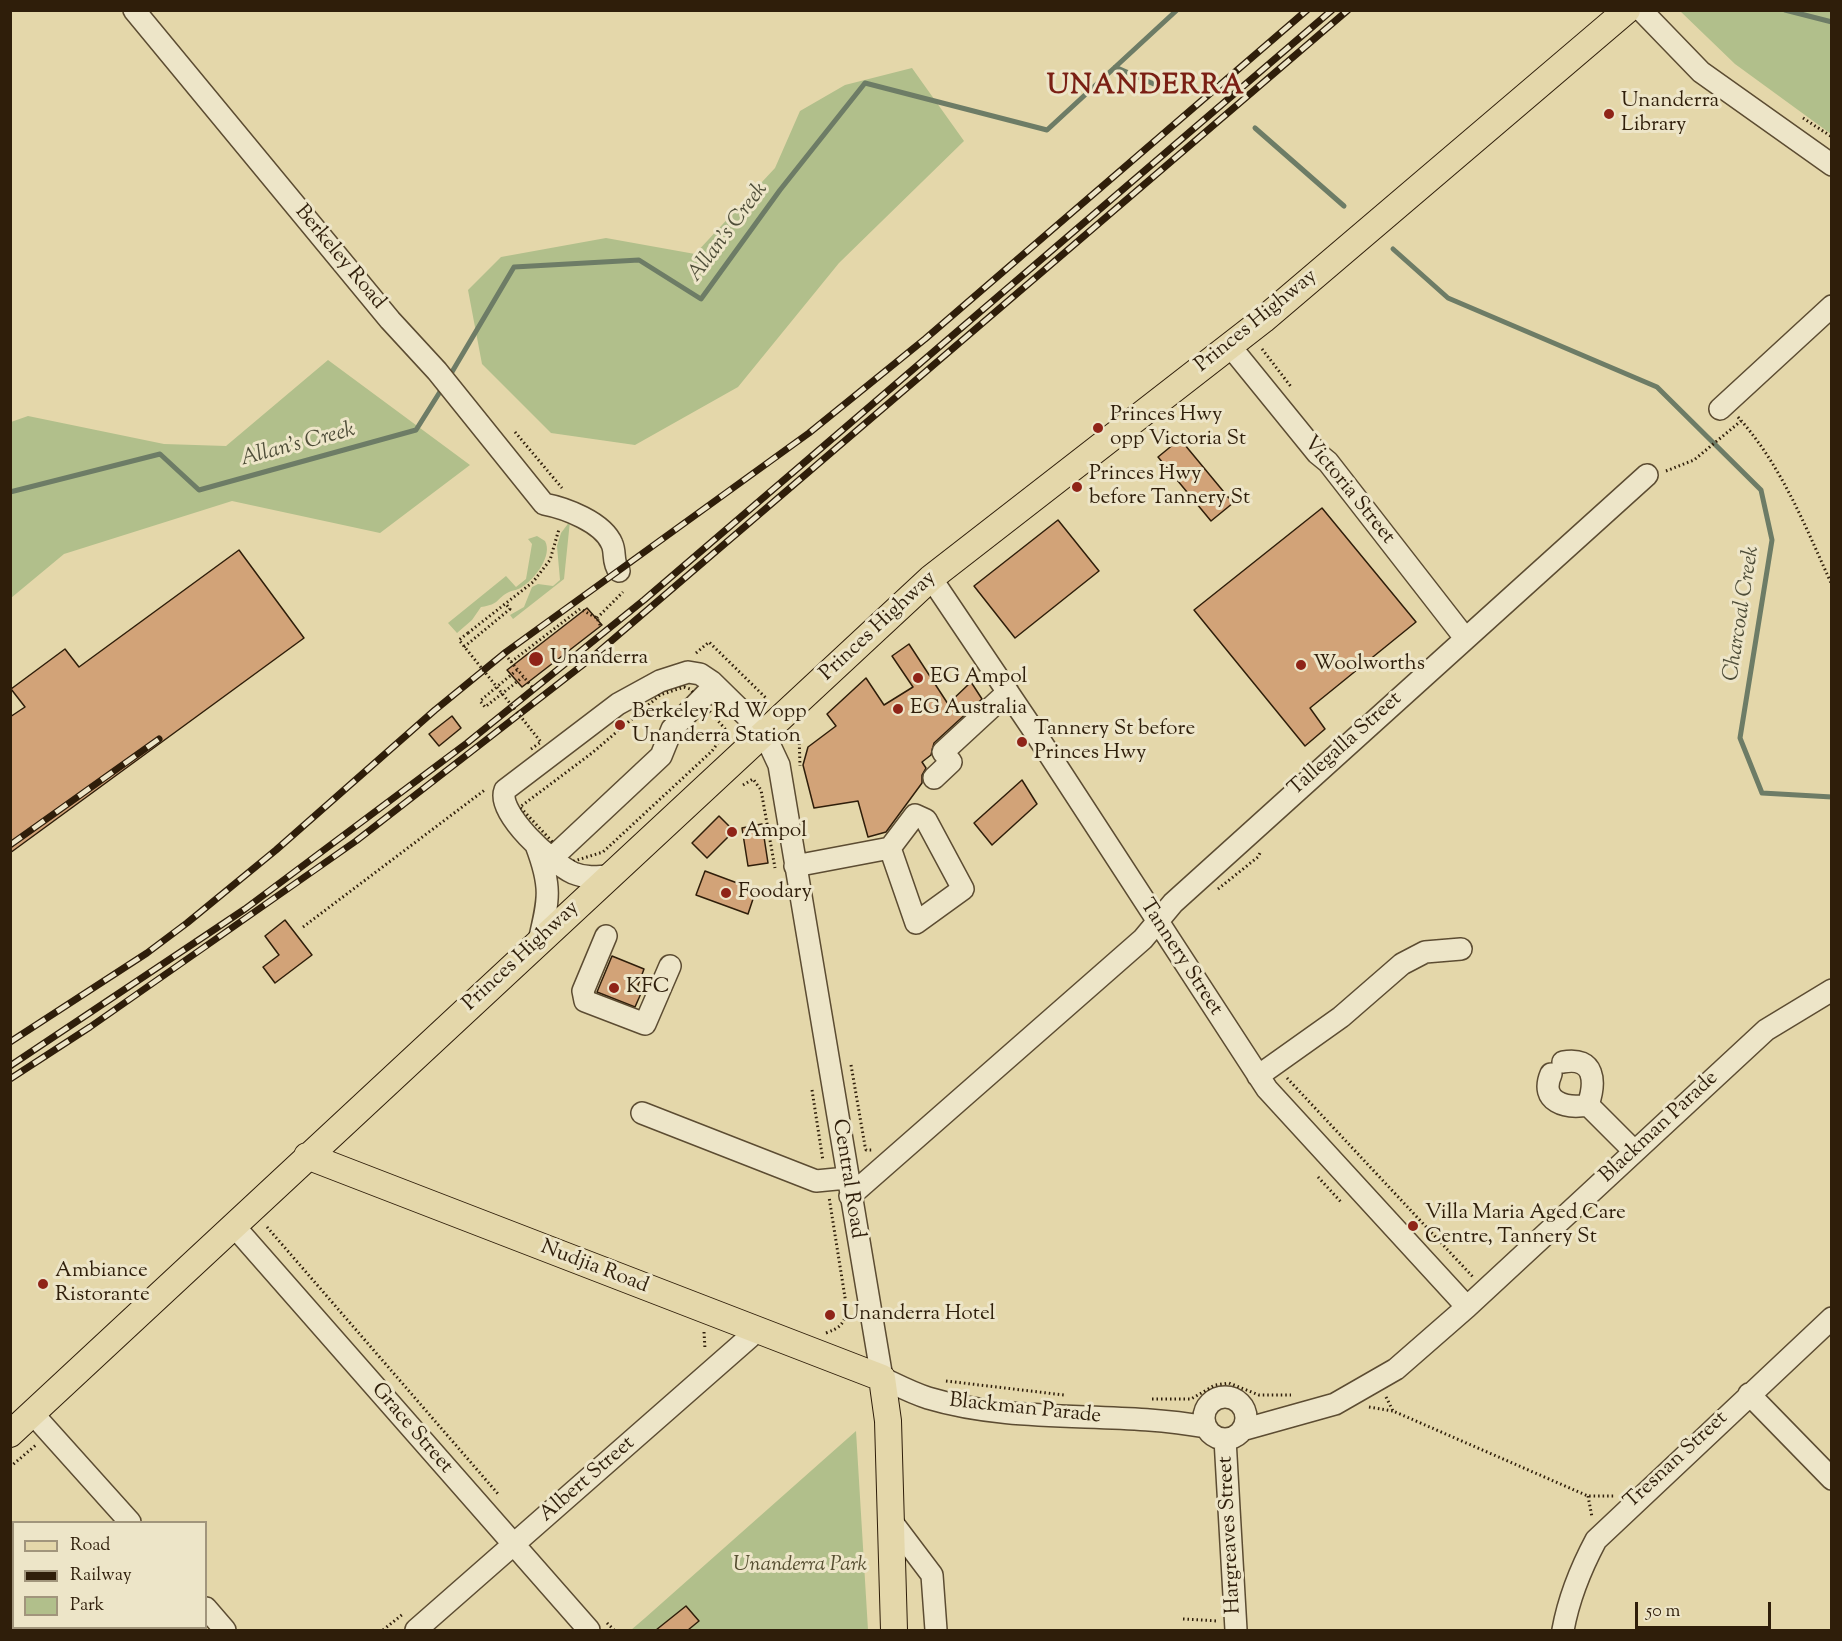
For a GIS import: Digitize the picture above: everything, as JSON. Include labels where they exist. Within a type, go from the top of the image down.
[{"type":"main road","name":"Princes Highway","points":[[10,1434],[931,579],[1230,346],[1355,243],[1627,10]]},
{"type":"main road","name":"Nudjia Road","points":[[307,1156],[882,1378]]},
{"type":"main road","name":"Central Road","points":[[882,1378],[888,1421],[894,1630]]},
{"type":"street","name":"Berkeley Road","points":[[134,10],[390,320],[437,370],[544,504],[565,507]]},
{"type":"street","points":[[1641,10],[1701,72],[1832,165]]},
{"type":"street","points":[[1723,406],[1832,306]]},
{"type":"street","name":"Victoria Street","points":[[1230,346],[1317,453],[1328,462],[1465,638]]},
{"type":"street","name":"Tallegalla Street","points":[[849,1187],[1143,939],[1181,895],[1647,475]]},
{"type":"street","points":[[565,507],[608,538],[621,581]]},
{"type":"street","name":"Tannery Street","points":[[931,579],[1008,692],[1258,1076],[1467,1307]]},
{"type":"street","points":[[609,876],[579,875],[555,854],[504,804],[503,794],[511,783],[618,704],[675,675],[694,672],[715,685],[764,733]]},
{"type":"street","points":[[539,941],[549,891],[546,870],[555,854],[661,756],[672,729],[715,685]]},
{"type":"street","points":[[934,778],[951,762],[943,752],[1008,692]]},
{"type":"street","name":"Central Road","points":[[764,733],[779,765],[882,1378]]},
{"type":"street","points":[[795,866],[890,848],[915,815],[926,820],[963,889],[916,923],[890,848]]},
{"type":"street","points":[[606,936],[583,991],[585,1002],[645,1024],[670,966]]},
{"type":"street","points":[[1258,1076],[1341,1017],[1402,964],[1425,952],[1461,948]]},
{"type":"street","name":"Blackman Parade","points":[[1238,1426],[1335,1404],[1396,1369],[1467,1307],[1766,1030],[1832,990]]},
{"type":"street","points":[[1575,1060],[1584,1064],[1591,1073],[1593,1090],[1588,1105],[1572,1108],[1560,1104],[1550,1095],[1547,1084],[1557,1068],[1575,1060]]},
{"type":"street","points":[[1588,1105],[1634,1151]]},
{"type":"street","points":[[642,1113],[816,1181],[826,1180],[849,1187]]},
{"type":"street","name":"Grace Street","points":[[234,1226],[513,1546],[598,1626]]},
{"type":"street","name":"Tresnan Street","points":[[1563,1630],[1568,1604],[1580,1570],[1596,1540],[1832,1318]]},
{"type":"street","name":"Albert Street","points":[[416,1630],[759,1329]]},
{"type":"street","name":"Blackman Parade","points":[[882,1378],[930,1399],[973,1408],[1066,1417],[1206,1419]]},
{"type":"street","points":[[1749,1394],[1832,1479]]},
{"type":"street","points":[[1228,1396],[1238,1401],[1238,1426],[1214,1435],[1206,1419],[1216,1398],[1228,1396]]},
{"type":"street","points":[[33,1414],[129,1521]]},
{"type":"street","name":"Hargreaves Street","points":[[1227,1626],[1238,1426]]},
{"type":"street","points":[[889,1518],[932,1575],[936,1630]]},
{"type":"street","points":[[207,1609],[225,1630]]},
{"type":"path","points":[[1802,118],[1832,137]]},
{"type":"path","points":[[1723,406],[1755,435],[1784,481],[1832,585]]},
{"type":"path","points":[[1647,475],[1680,467],[1694,460],[1741,421]]},
{"type":"path","points":[[515,432],[562,489],[565,507],[548,563],[526,588],[459,640],[541,742],[531,749]]},
{"type":"path","points":[[597,618],[621,581]]},
{"type":"path","points":[[464,647],[510,609],[505,603]]},
{"type":"path","points":[[512,662],[580,609],[597,618],[601,627]]},
{"type":"path","points":[[690,655],[709,642],[767,699]]},
{"type":"path","points":[[508,658],[532,687]]},
{"type":"path","points":[[517,669],[480,701],[485,708],[523,677]]},
{"type":"path","points":[[684,687],[690,689],[700,700],[727,731],[712,751],[603,852],[555,854],[520,807],[592,753],[660,695],[684,687]]},
{"type":"path","points":[[792,741],[799,734]]},
{"type":"path","points":[[743,785],[753,779]]},
{"type":"path","points":[[1279,1070],[1474,1278],[1482,1271]]},
{"type":"path","points":[[818,1333],[837,1329],[844,1323],[847,1310],[823,1156]]},
{"type":"path","points":[[267,1227],[501,1497]]},
{"type":"path","points":[[936,1381],[1071,1396]]},
{"type":"path","points":[[1149,1399],[1191,1399],[1215,1385],[1229,1383],[1259,1395],[1297,1394]]},
{"type":"path","points":[[1393,1411],[1385,1395],[1367,1407],[1393,1411],[1588,1496],[1622,1496]]},
{"type":"path","points":[[1588,1496],[1593,1512],[1592,1520]]},
{"type":"path","points":[[1184,1619],[1227,1626]]},
{"type":"path","points":[[598,1626],[614,1630]]},
{"type":"green space","points":[[1680,11],[1831,11],[1831,134],[1735,64]]},
{"type":"green space","points":[[912,68],[964,141],[839,263],[738,387],[635,445],[551,433],[482,364],[468,290],[501,257],[606,238],[695,254],[775,168],[800,111],[845,85]]},
{"type":"green space","points":[[328,360],[470,465],[380,533],[232,501],[64,554],[11,598],[11,422],[28,416],[164,444],[226,446]]},
{"type":"green space","points":[[570,521],[564,579],[513,619],[510,615],[524,607],[532,587],[538,584],[553,586],[560,580],[557,546],[561,533]]},
{"type":"green space","points":[[537,536],[545,541],[547,553],[537,573],[520,588],[509,592],[495,603],[481,607],[472,620],[457,633],[448,623],[506,576],[516,587],[526,579],[532,544],[528,539]]},
{"type":"green space","name":"Unanderra Park","points":[[856,1431],[868,1630],[631,1630],[645,1618]]},
{"type":"building","points":[[1180,439],[1233,503],[1211,521],[1158,457]]},
{"type":"building","name":"Woolworths","points":[[1322,508],[1416,622],[1310,708],[1325,729],[1305,746],[1194,610]]},
{"type":"building","points":[[1058,520],[1099,571],[1015,638],[974,586]]},
{"type":"building","points":[[239,550],[304,638],[10,853],[10,717],[25,707],[11,689],[65,649],[79,667]]},
{"type":"building","points":[[587,608],[602,625],[522,687],[507,670]]},
{"type":"building","points":[[909,644],[948,704],[971,682],[982,699],[934,743],[931,755],[922,762],[926,768],[922,775],[922,783],[886,832],[868,837],[858,801],[814,808],[803,765],[808,747],[836,726],[827,714],[866,678],[884,705],[913,687],[892,656]]},
{"type":"building","points":[[452,716],[461,728],[439,746],[429,734]]},
{"type":"building","points":[[1022,780],[1037,804],[992,845],[974,823]]},
{"type":"building","points":[[719,816],[734,831],[707,858],[692,843]]},
{"type":"building","points":[[762,824],[768,863],[748,866],[742,828]]},
{"type":"building","name":"Foodary","points":[[705,871],[756,890],[748,914],[696,895]]},
{"type":"building","points":[[285,920],[312,955],[275,983],[263,967],[279,955],[265,936]]},
{"type":"building","points":[[612,956],[644,969],[637,988],[642,991],[635,1007],[597,992]]},
{"type":"building","points":[[686,1606],[699,1621],[688,1630],[656,1630]]},
{"type":"waterway","name":"Allan's Creek","points":[[449,377],[514,267],[639,260],[701,299],[780,190],[865,83],[1047,130],[1177,10]]},
{"type":"waterway","name":"Allan's Creek","points":[[1785,10],[1832,22]]},
{"type":"waterway","name":"Charcoal Creek","points":[[1115,67],[1163,88]]},
{"type":"waterway","name":"Charcoal Creek","points":[[1255,128],[1344,206]]},
{"type":"waterway","name":"Charcoal Creek","points":[[1393,249],[1448,298],[1657,387],[1761,490],[1772,540],[1740,738],[1762,793],[1832,797]]},
{"type":"waterway","name":"Allan's Creek","points":[[10,492],[160,454],[199,490],[416,430],[443,387]]},
{"type":"railway","points":[[10,1042],[147,953],[187,923],[276,850],[435,710],[506,652],[809,433],[925,339],[1307,10]]},
{"type":"railway","points":[[10,1066],[245,909],[467,743],[644,600],[1332,10]]},
{"type":"railway","points":[[10,1079],[90,1027],[356,841],[589,660],[1348,10]]},
{"type":"railway","points":[[10,845],[159,739]]},
{"type":"place","name":"Unanderra Library","points":[[1609,114]]},
{"type":"place","name":"Princes Hwy opp Victoria St","points":[[1098,428]]},
{"type":"place","name":"Princes Hwy before Tannery St","points":[[1077,487]]},
{"type":"place","name":"Unanderra","points":[[536,659]]},
{"type":"place","name":"Woolworths","points":[[1301,665]]},
{"type":"place","name":"EG Ampol","points":[[918,678]]},
{"type":"place","name":"EG Australia","points":[[898,709]]},
{"type":"place","name":"Berkeley Rd W opp Unanderra Station","points":[[620,725]]},
{"type":"place","name":"Tannery St before Princes Hwy","points":[[1022,742]]},
{"type":"place","name":"Ampol","points":[[732,832]]},
{"type":"place","name":"Foodary","points":[[726,893]]},
{"type":"place","name":"KFC","points":[[614,988]]},
{"type":"place","name":"Villa Maria Aged Care Centre, Tannery St","points":[[1413,1226]]},
{"type":"place","name":"Ambiance Ristorante","points":[[43,1284]]},
{"type":"place","name":"Unanderra Hotel","points":[[830,1315]]},
{"type":"district","name":"UNANDERRA","points":[[1146,88]]}]
